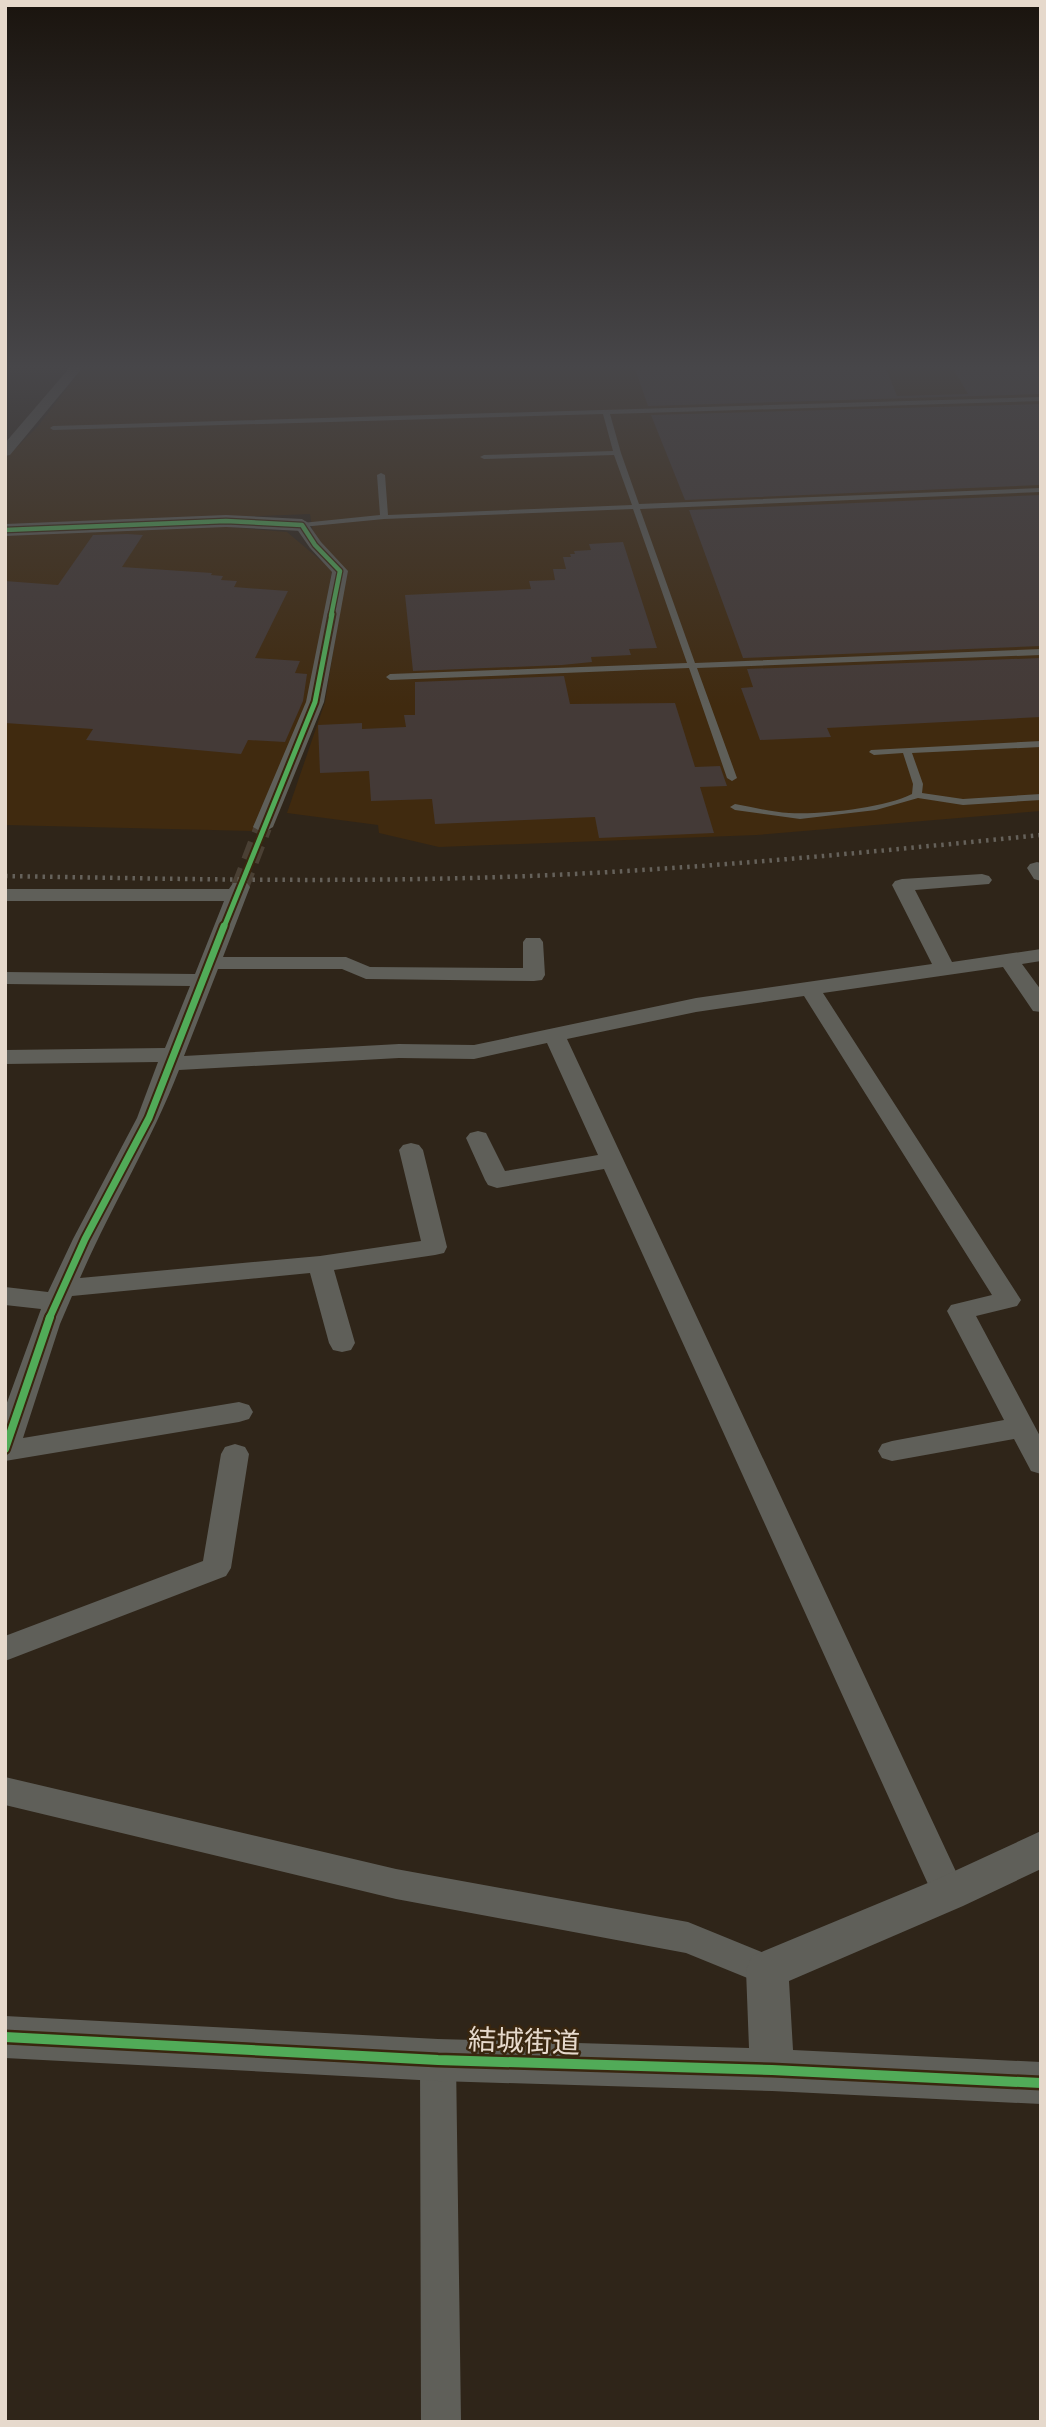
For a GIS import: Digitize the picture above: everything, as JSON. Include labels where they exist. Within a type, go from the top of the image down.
[{"type":"street","points":[[5,530],[226,521],[302,525],[340,571],[315,702],[263,828]]},
{"type":"street","points":[[945,969],[902,885],[982,880]]},
{"type":"street","points":[[5,895],[238,891],[149,1118],[85,1239],[47,1325],[5,1450],[239,1412]]},
{"type":"street","points":[[5,978],[205,971],[346,962],[366,973],[534,975],[533,943]]},
{"type":"street","points":[[5,1057],[170,1060],[399,1051],[474,1052],[696,1005],[1041,955]]},
{"type":"street","points":[[1009,960],[1041,1006]]},
{"type":"street","points":[[810,989],[1008,1300],[960,1311],[1026,1419],[1041,1464]]},
{"type":"street","points":[[555,1036],[949,1893]]},
{"type":"street","points":[[478,1138],[497,1180],[612,1160]]},
{"type":"street","points":[[5,1296],[61,1295],[320,1264],[435,1247],[411,1150]]},
{"type":"street","points":[[320,1264],[342,1343]]},
{"type":"street","points":[[892,1451],[1026,1419]]},
{"type":"street","points":[[5,1649],[216,1567],[235,1454]]},
{"type":"street","points":[[5,1791],[396,1884],[688,1938],[767,1970],[949,1893],[1041,1849]]},
{"type":"street","points":[[767,1970],[772,2070]]},
{"type":"street","name":"結城街道","points":[[5,2037],[438,2060],[772,2070],[1041,2083]]},
{"type":"street","points":[[438,2060],[441,2422]]},
{"type":"lane","points":[[381,479],[384,517]]},
{"type":"lane","points":[[627,479],[732,778]]},
{"type":"lane","points":[[302,525],[384,517],[1041,490]]},
{"type":"lane","points":[[390,677],[1041,652]]},
{"type":"lane","points":[[874,752],[1041,744]]},
{"type":"lane","points":[[736,807],[792,816],[892,805],[910,800],[917,794],[918,784],[907,751]]},
{"type":"lane","points":[[917,794],[934,800],[956,802],[1041,797]]},
{"type":"shaded area","points":[[5,479],[1040,479],[1041,811],[757,835],[439,847],[379,833],[378,825],[287,813],[325,702],[346,572],[313,534],[310,514],[5,526]]},
{"type":"shaded area","points":[[218,526],[287,532],[332,570],[310,704],[253,831],[5,825],[5,535]]},
{"type":"building","points":[[677,479],[1041,479],[1041,485],[685,500]]},
{"type":"building","points":[[1041,495],[1041,646],[743,658],[689,510]]},
{"type":"building","points":[[93,535],[143,535],[122,567],[212,573],[211,575],[223,576],[221,580],[237,581],[234,587],[288,591],[255,658],[300,661],[295,673],[307,674],[303,701],[285,742],[248,740],[241,754],[86,740],[93,729],[5,723],[5,581],[58,585]]},
{"type":"building","points":[[623,542],[657,648],[629,649],[631,655],[591,657],[592,662],[562,665],[413,671],[405,595],[531,589],[529,581],[555,580],[553,569],[566,569],[563,557],[571,557],[570,554],[575,554],[574,551],[591,550],[589,544]]},
{"type":"building","points":[[1041,658],[1041,717],[827,728],[831,737],[760,740],[741,688],[753,687],[747,669]]},
{"type":"building","points":[[564,676],[570,704],[675,703],[695,767],[720,766],[727,786],[700,787],[714,833],[599,838],[595,817],[435,824],[432,799],[371,801],[369,771],[320,773],[318,725],[362,723],[362,729],[406,727],[404,715],[415,715],[415,682]]},
{"type":"tunnel","points":[[240,887],[263,827]]},
{"type":"railway","points":[[5,876],[332,880],[529,876],[849,854],[1041,835]]},
{"type":"cycle path","points":[[5,530],[226,521],[302,525],[315,545],[340,571],[315,702],[149,1118],[85,1239],[47,1324],[5,1449]]},
{"type":"cycle path","points":[[5,2037],[438,2060],[772,2070],[1041,2083]]}]
